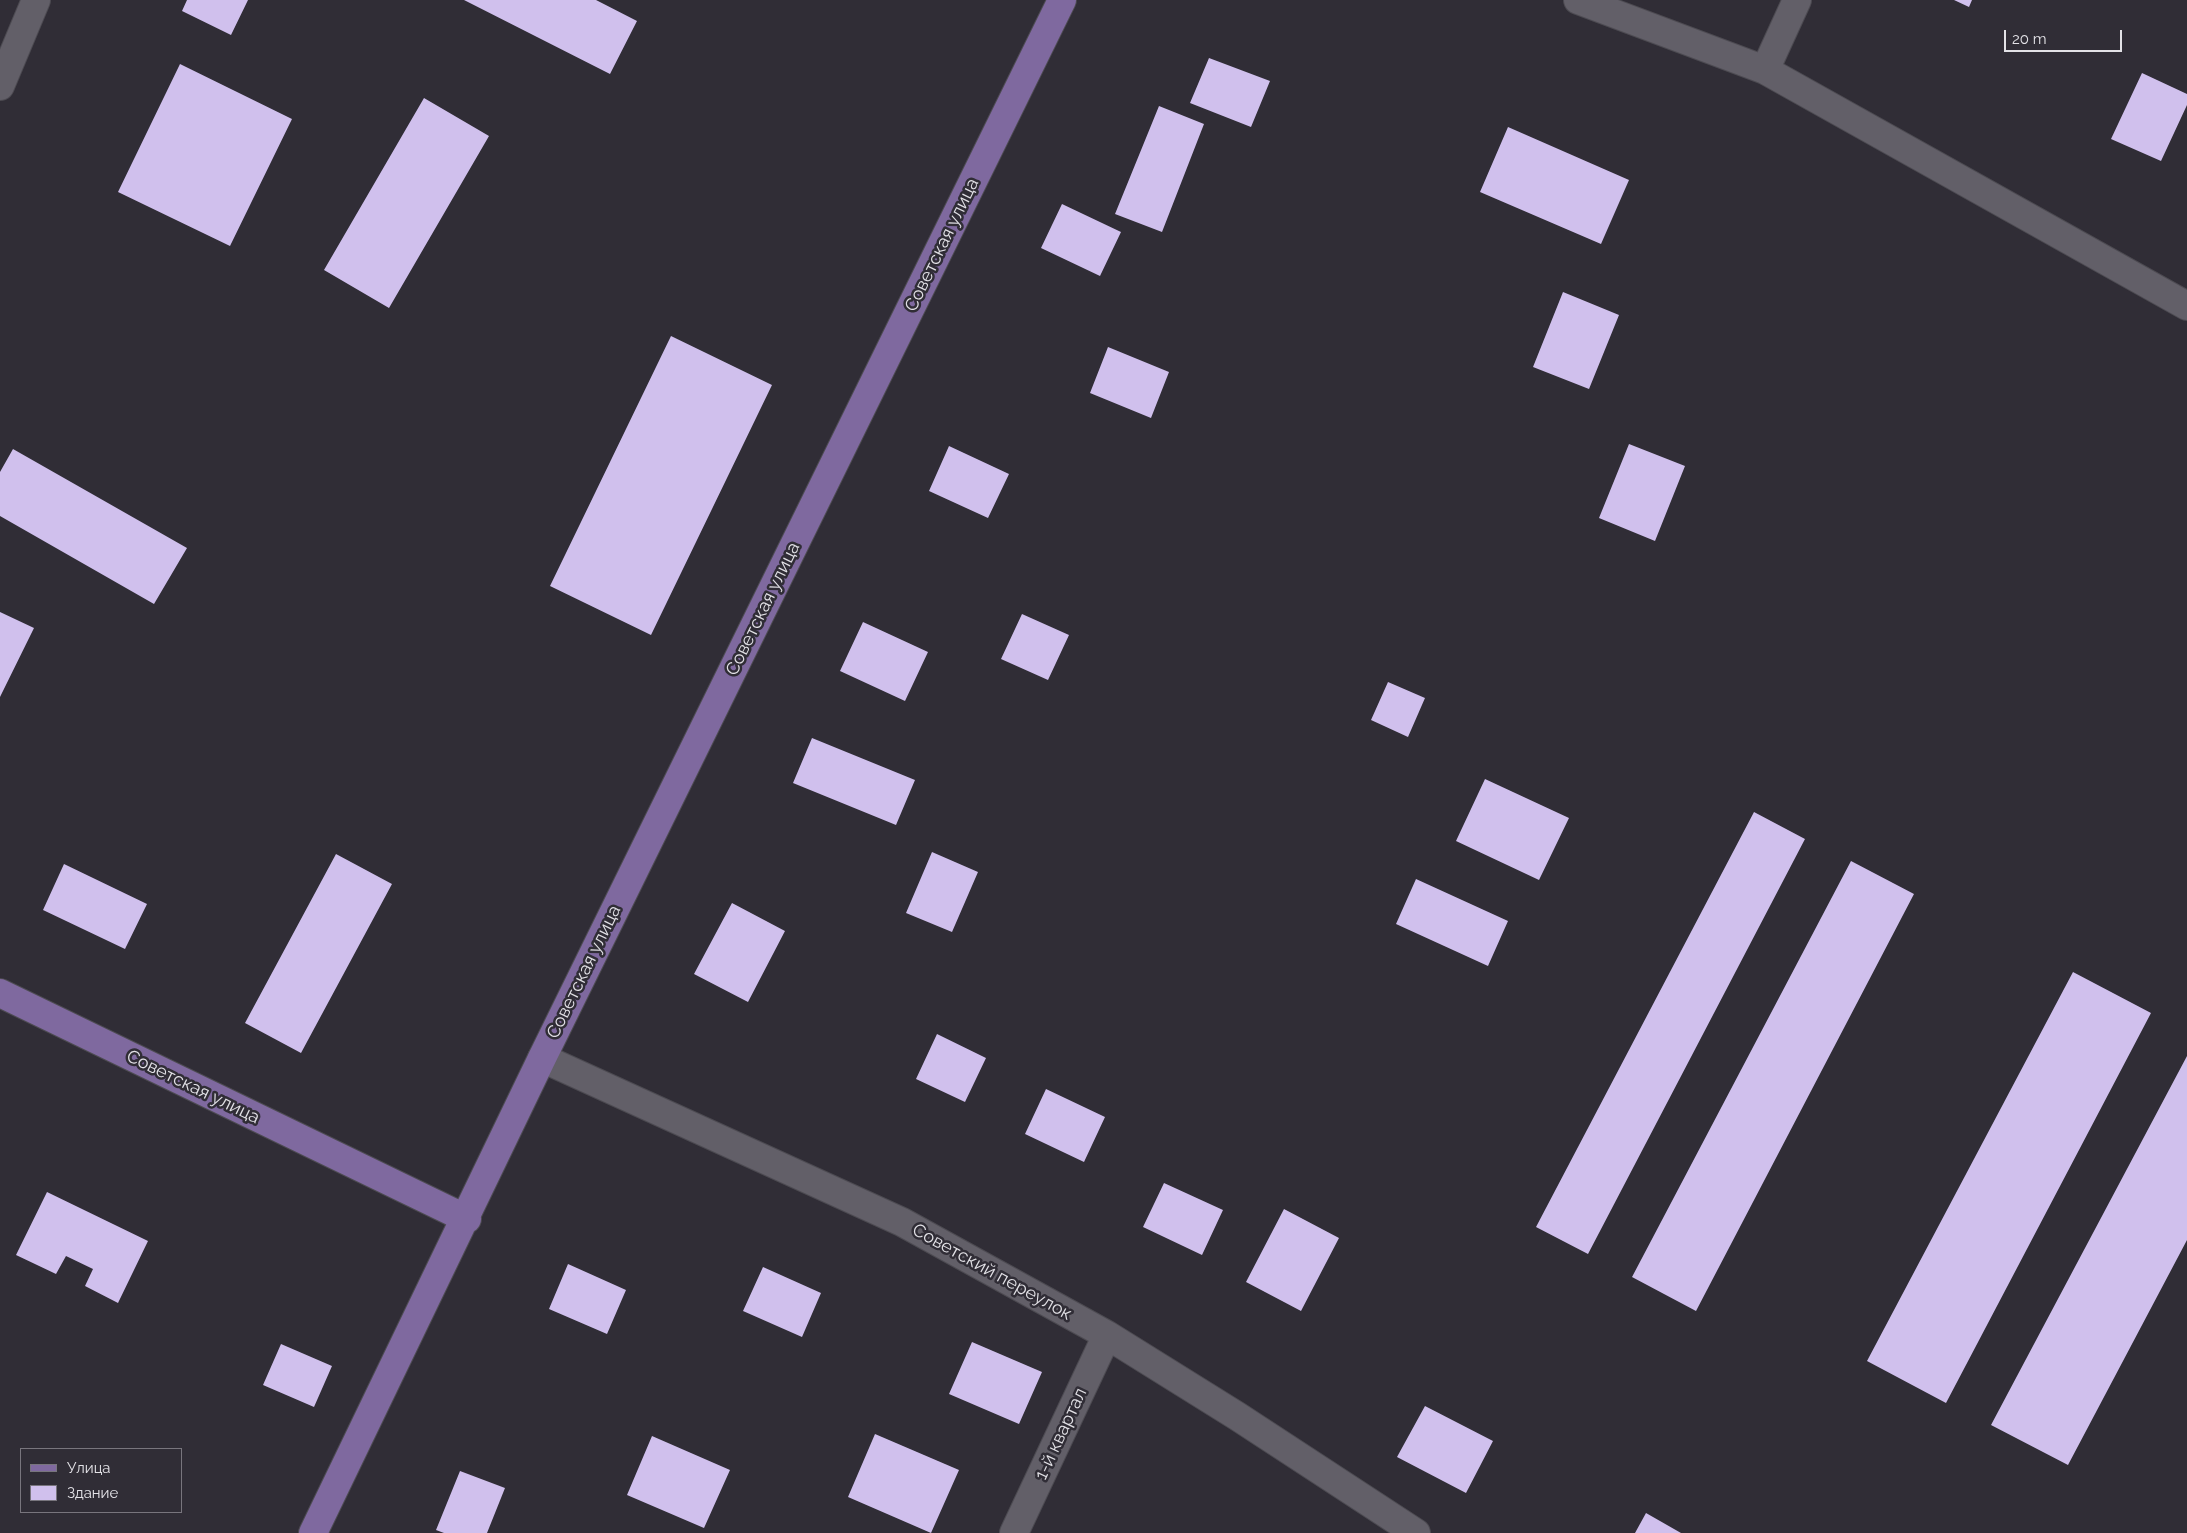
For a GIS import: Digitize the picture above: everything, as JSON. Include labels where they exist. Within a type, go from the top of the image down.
[{"type":"main road","name":"Советская улица","points":[[313,1533],[467,1219],[542,1058],[1062,0]]},
{"type":"main road","name":"Советская улица","points":[[0,993],[467,1219]]},
{"type":"street","points":[[0,86],[36,0]]},
{"type":"street","points":[[1578,0],[1765,70],[2185,298]]},
{"type":"street","points":[[1765,70],[1797,0]]},
{"type":"street","name":"Советский переулок","points":[[542,1058],[902,1222],[1107,1335],[1237,1416],[1416,1533]]},
{"type":"street","name":"1-й квартал","points":[[1014,1533],[1107,1335]]},
{"type":"building","points":[[187,0],[248,0],[231,35],[182,11]]},
{"type":"building","points":[[464,0],[596,0],[637,21],[610,74]]},
{"type":"building","points":[[1954,0],[1972,0],[1969,7]]},
{"type":"building","points":[[1209,58],[1270,81],[1251,127],[1190,103]]},
{"type":"building","points":[[180,64],[292,119],[230,246],[118,192]]},
{"type":"building","points":[[2142,73],[2187,94],[2187,105],[2161,161],[2111,139]]},
{"type":"building","points":[[424,98],[489,136],[389,308],[324,270]]},
{"type":"building","points":[[1159,106],[1204,124],[1162,232],[1115,214]]},
{"type":"building","points":[[1508,127],[1629,180],[1601,244],[1480,192]]},
{"type":"building","points":[[1062,204],[1121,232],[1100,276],[1041,248]]},
{"type":"building","points":[[1563,292],[1619,315],[1589,389],[1533,367]]},
{"type":"building","points":[[671,336],[772,385],[651,635],[550,586]]},
{"type":"building","points":[[1108,347],[1169,372],[1151,418],[1090,393]]},
{"type":"building","points":[[1629,444],[1685,466],[1655,541],[1599,518]]},
{"type":"building","points":[[949,446],[1009,474],[988,518],[929,491]]},
{"type":"building","points":[[13,449],[187,548],[154,604],[0,516],[0,472]]},
{"type":"building","points":[[0,612],[34,628],[0,697]]},
{"type":"building","points":[[1022,614],[1069,635],[1048,680],[1001,659]]},
{"type":"building","points":[[863,622],[928,652],[905,701],[840,671]]},
{"type":"building","points":[[1388,682],[1425,698],[1408,737],[1371,720]]},
{"type":"building","points":[[812,738],[915,780],[896,825],[793,783]]},
{"type":"building","points":[[1485,779],[1569,818],[1539,880],[1456,841]]},
{"type":"building","points":[[1754,812],[1805,839],[1588,1254],[1536,1227]]},
{"type":"building","points":[[932,852],[978,872],[952,932],[906,913]]},
{"type":"building","points":[[336,854],[392,884],[301,1053],[245,1023]]},
{"type":"building","points":[[1851,861],[1914,894],[1696,1311],[1632,1277]]},
{"type":"building","points":[[64,864],[147,904],[125,949],[43,910]]},
{"type":"building","points":[[1416,879],[1508,921],[1488,966],[1396,924]]},
{"type":"building","points":[[732,903],[785,931],[748,1002],[694,974]]},
{"type":"building","points":[[2073,972],[2151,1013],[1946,1403],[1867,1361]]},
{"type":"building","points":[[937,1034],[986,1058],[965,1102],[916,1079]]},
{"type":"building","points":[[2187,1056],[2187,1240],[2068,1465],[1991,1425]]},
{"type":"building","points":[[1046,1089],[1105,1117],[1084,1162],[1025,1134]]},
{"type":"building","points":[[1164,1183],[1223,1210],[1202,1255],[1143,1227]]},
{"type":"building","points":[[47,1192],[148,1241],[118,1303],[85,1286],[93,1269],[66,1256],[56,1274],[16,1255]]},
{"type":"building","points":[[1284,1209],[1339,1238],[1301,1311],[1246,1282]]},
{"type":"building","points":[[568,1264],[626,1290],[607,1334],[549,1309]]},
{"type":"building","points":[[763,1267],[821,1293],[802,1337],[743,1311]]},
{"type":"building","points":[[972,1342],[1042,1372],[1019,1424],[949,1394]]},
{"type":"building","points":[[281,1344],[332,1366],[314,1407],[263,1385]]},
{"type":"building","points":[[1425,1406],[1493,1441],[1466,1493],[1397,1457]]},
{"type":"building","points":[[875,1434],[959,1470],[931,1533],[848,1497]]},
{"type":"building","points":[[652,1436],[730,1470],[704,1528],[627,1495]]},
{"type":"building","points":[[460,1471],[505,1488],[487,1533],[444,1533],[436,1530]]},
{"type":"building","points":[[1646,1513],[1681,1533],[1635,1533]]}]
